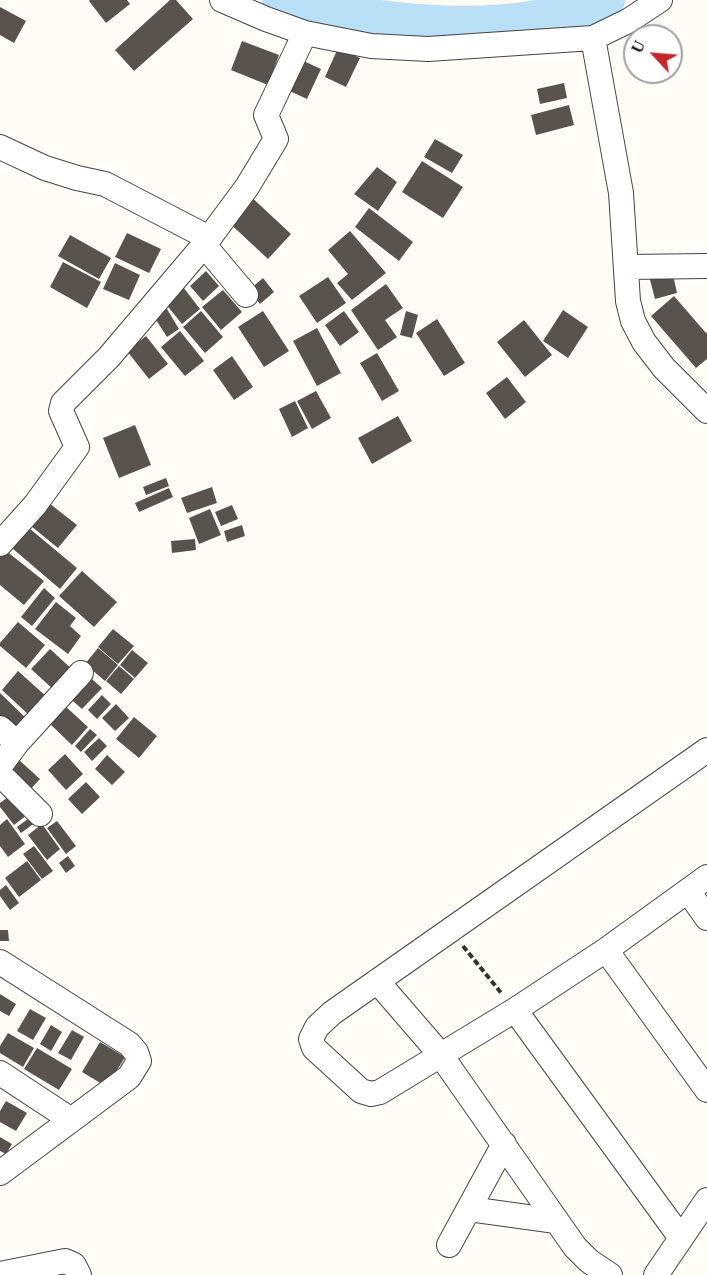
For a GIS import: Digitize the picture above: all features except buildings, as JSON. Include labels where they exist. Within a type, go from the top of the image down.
[{"type":"street","points":[[222,0],[305,33],[371,46],[428,49],[593,38],[628,21],[660,0]]},
{"type":"street","points":[[0,544],[35,505],[77,447],[61,411],[61,406],[109,357],[207,241],[247,187],[275,140],[266,115],[305,33]]},
{"type":"street","points":[[593,38],[621,193],[628,301],[633,321],[644,342],[664,368],[707,411]]},
{"type":"street","points":[[0,147],[45,168],[114,188],[207,241],[246,295]]},
{"type":"street","points":[[626,267],[707,266]]},
{"type":"street","points":[[40,814],[2,776],[8,736],[81,673]]},
{"type":"street","points":[[707,750],[332,1013],[317,1027],[311,1039],[314,1048],[361,1091],[371,1094],[380,1092],[515,1010],[606,950],[698,884],[707,918]]},
{"type":"street","points":[[606,950],[707,1090]]},
{"type":"street","points":[[0,962],[129,1044],[136,1052],[139,1061],[129,1077],[0,1173]]},
{"type":"street","points":[[377,981],[440,1054],[575,1247],[589,1261],[610,1275]]},
{"type":"street","points":[[515,1010],[681,1238]]},
{"type":"street","points":[[0,1072],[70,1119]]},
{"type":"street","points":[[449,1245],[504,1144]]},
{"type":"street","points":[[656,1275],[707,1200]]},
{"type":"street","points":[[469,1209],[556,1221]]},
{"type":"street","points":[[0,1274],[65,1261],[74,1265],[79,1275]]},
{"type":"path","points":[[449,930],[515,1010]]},
{"type":"waterway","points":[[281,0],[361,16],[403,22],[445,24],[487,24],[528,20],[568,13],[606,0]]}]
